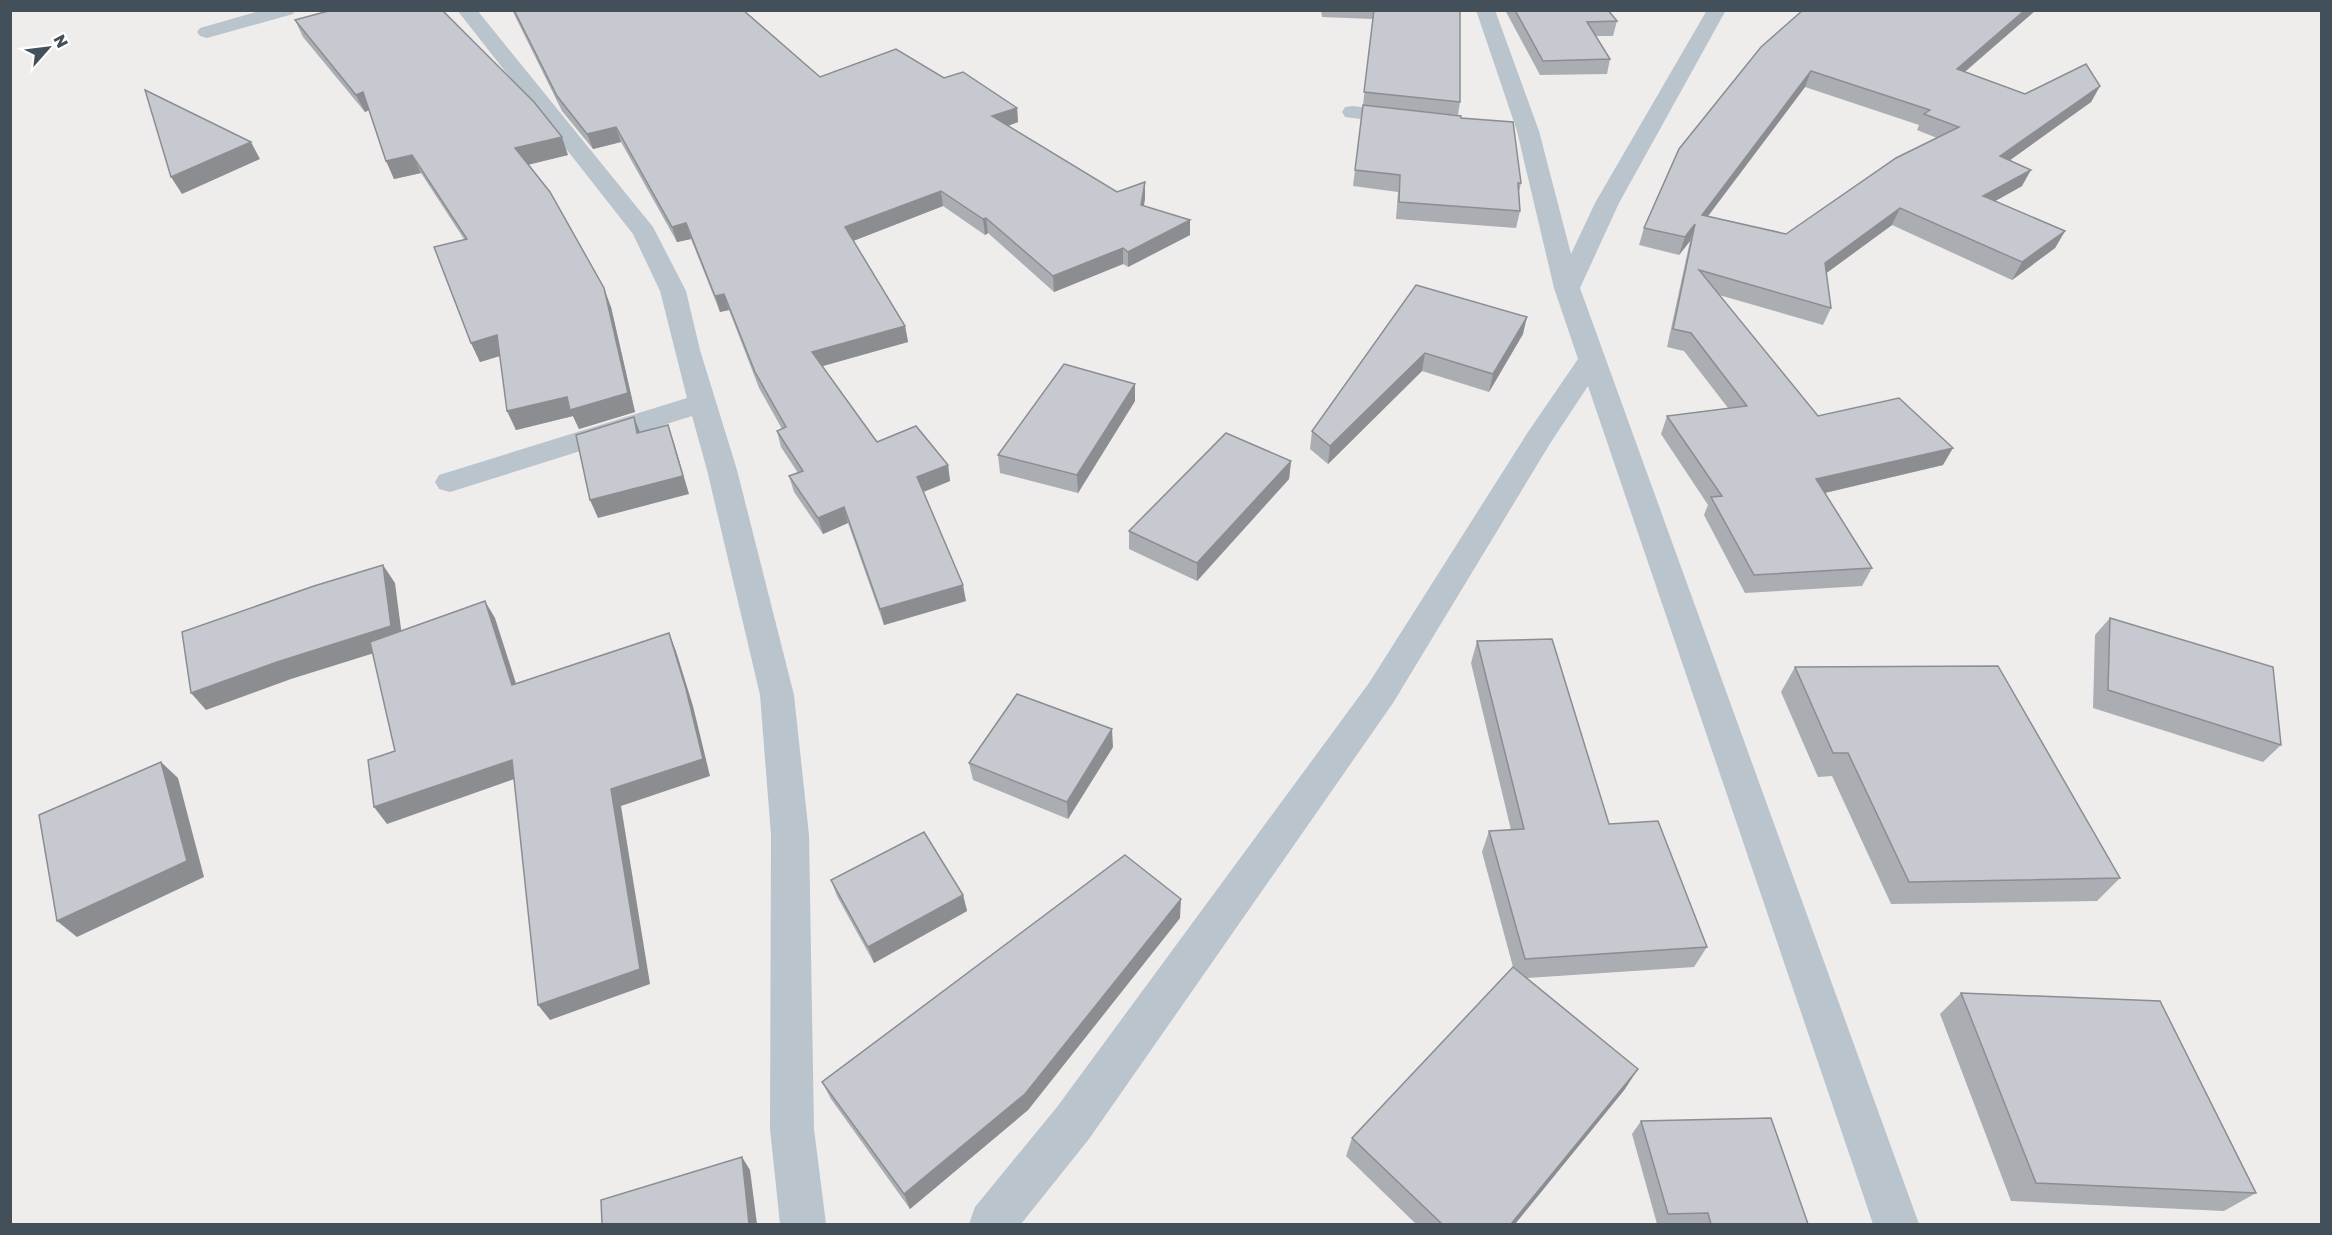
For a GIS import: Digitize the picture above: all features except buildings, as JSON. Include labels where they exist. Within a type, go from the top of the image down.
[{"type":"street","points":[[207,32],[286,10]]},
{"type":"street","points":[[466,10],[644,232],[674,291],[702,403],[722,470],[777,695],[790,835],[792,1129],[803,1224]]},
{"type":"street","points":[[1485,10],[1517,130],[1567,288],[1896,1224]]},
{"type":"street","points":[[1567,288],[1607,203],[1718,10]]},
{"type":"street","points":[[1353,112],[1432,122]]},
{"type":"street","points":[[992,1224],[1073,1123],[1381,693],[1538,439],[1592,359]]},
{"type":"street","points":[[450,482],[702,403]]}]
